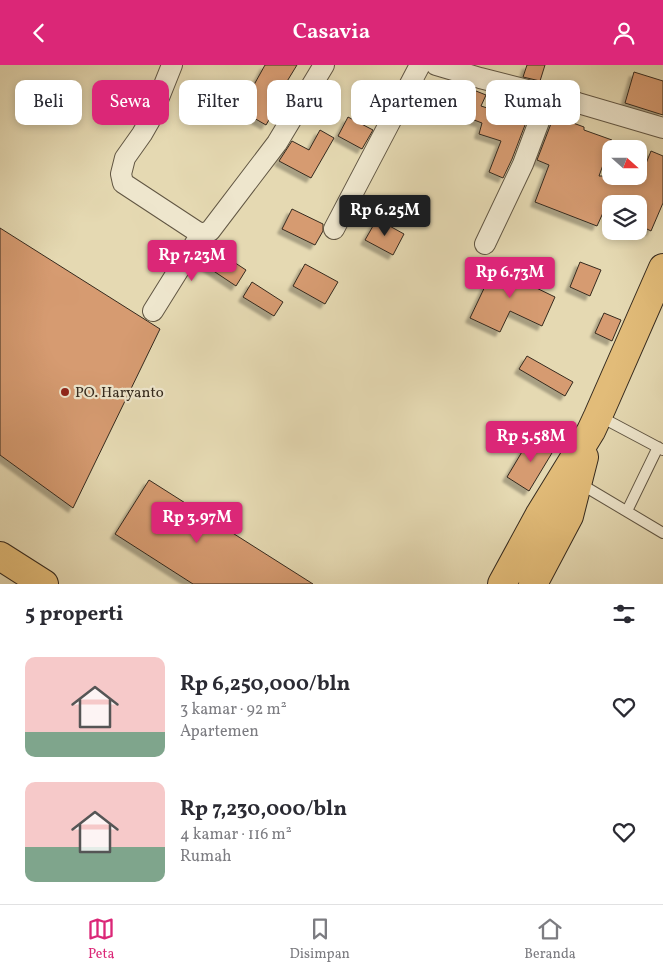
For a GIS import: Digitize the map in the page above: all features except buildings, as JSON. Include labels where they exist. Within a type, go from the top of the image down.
[{"type":"main road","points":[[533,584],[569,516],[595,423],[663,268]]},
{"type":"main road","points":[[502,584],[540,513],[595,423]]},
{"type":"main road","points":[[0,556],[44,584]]},
{"type":"street","points":[[172,65],[150,120],[126,158],[121,175],[123,183],[201,234]]},
{"type":"street","points":[[153,311],[201,234],[210,231],[277,143],[324,65]]},
{"type":"street","points":[[334,229],[420,65]]},
{"type":"street","points":[[436,65],[492,73],[510,80]]},
{"type":"street","points":[[580,104],[663,128]]},
{"type":"street","points":[[485,244],[523,164],[538,125]]},
{"type":"lane","points":[[595,423],[660,449],[627,511]]},
{"type":"lane","points":[[578,482],[663,533]]},
{"type":"place","name":"PO. Haryanto","points":[[65,392]]}]
